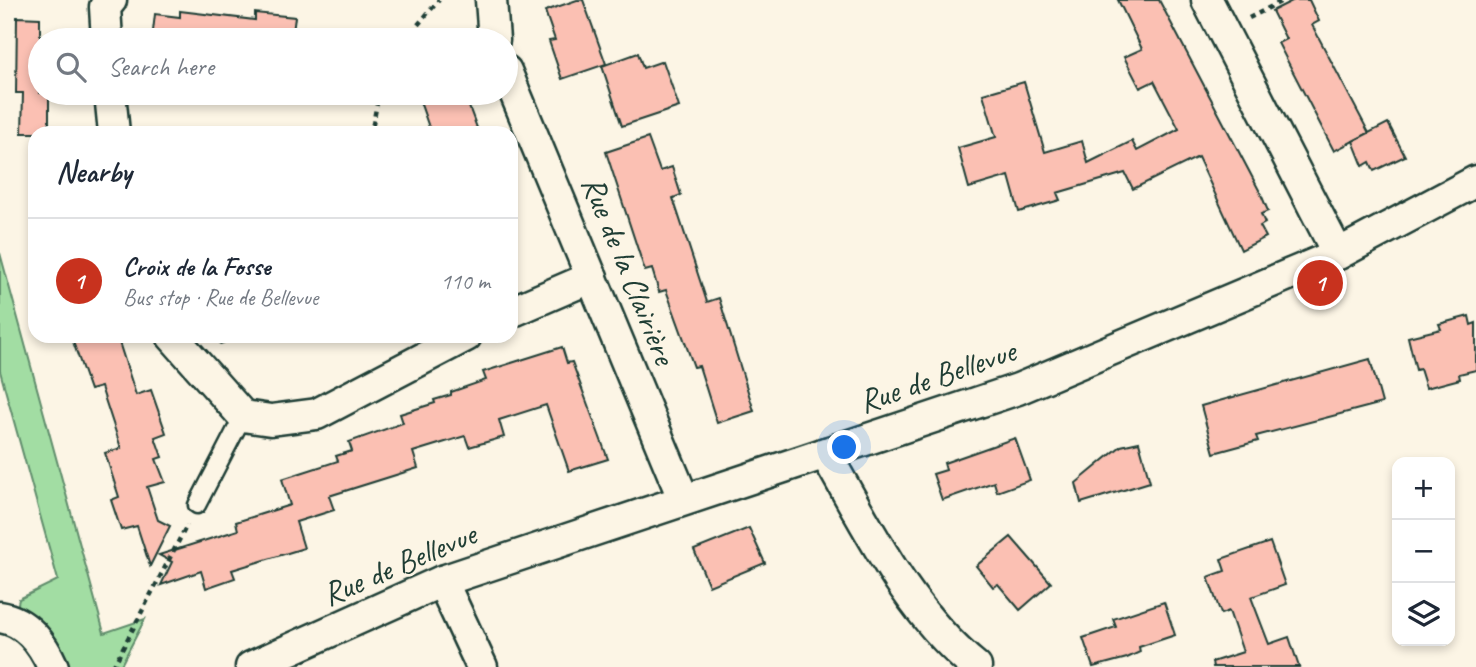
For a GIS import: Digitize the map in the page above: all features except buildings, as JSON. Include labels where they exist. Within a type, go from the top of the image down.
[{"type":"street","points":[[106,28],[105,7],[111,0]]},
{"type":"street","points":[[1207,0],[1338,254]]},
{"type":"street","points":[[483,2],[491,28]]},
{"type":"street","name":"Rue de la Clairière","points":[[518,100],[683,498]]},
{"type":"street","points":[[111,105],[113,126]]},
{"type":"street","name":"Rue de Bellevue","points":[[251,667],[442,581],[683,498],[1018,389],[1338,254],[1476,181]]},
{"type":"street","points":[[518,309],[592,278]]},
{"type":"street","points":[[178,343],[243,416],[271,420],[317,414],[453,343]]},
{"type":"street","points":[[825,453],[908,595],[949,645],[976,667]]},
{"type":"street","points":[[442,581],[482,667]]},
{"type":"street","points":[[0,617],[15,619],[45,648],[53,667]]},
{"type":"lane","points":[[197,505],[243,416]]},
{"type":"path","points":[[415,28],[439,0]]},
{"type":"path","points":[[1223,31],[1284,0]]},
{"type":"path","points":[[371,126],[377,105]]},
{"type":"path","points":[[113,667],[197,505]]},
{"type":"green space","points":[[0,253],[104,633],[145,619],[120,667],[66,667],[17,608],[19,599],[58,580],[0,371]]},
{"type":"place","name":"Croix de la Fosse","points":[[1320,283]]}]
